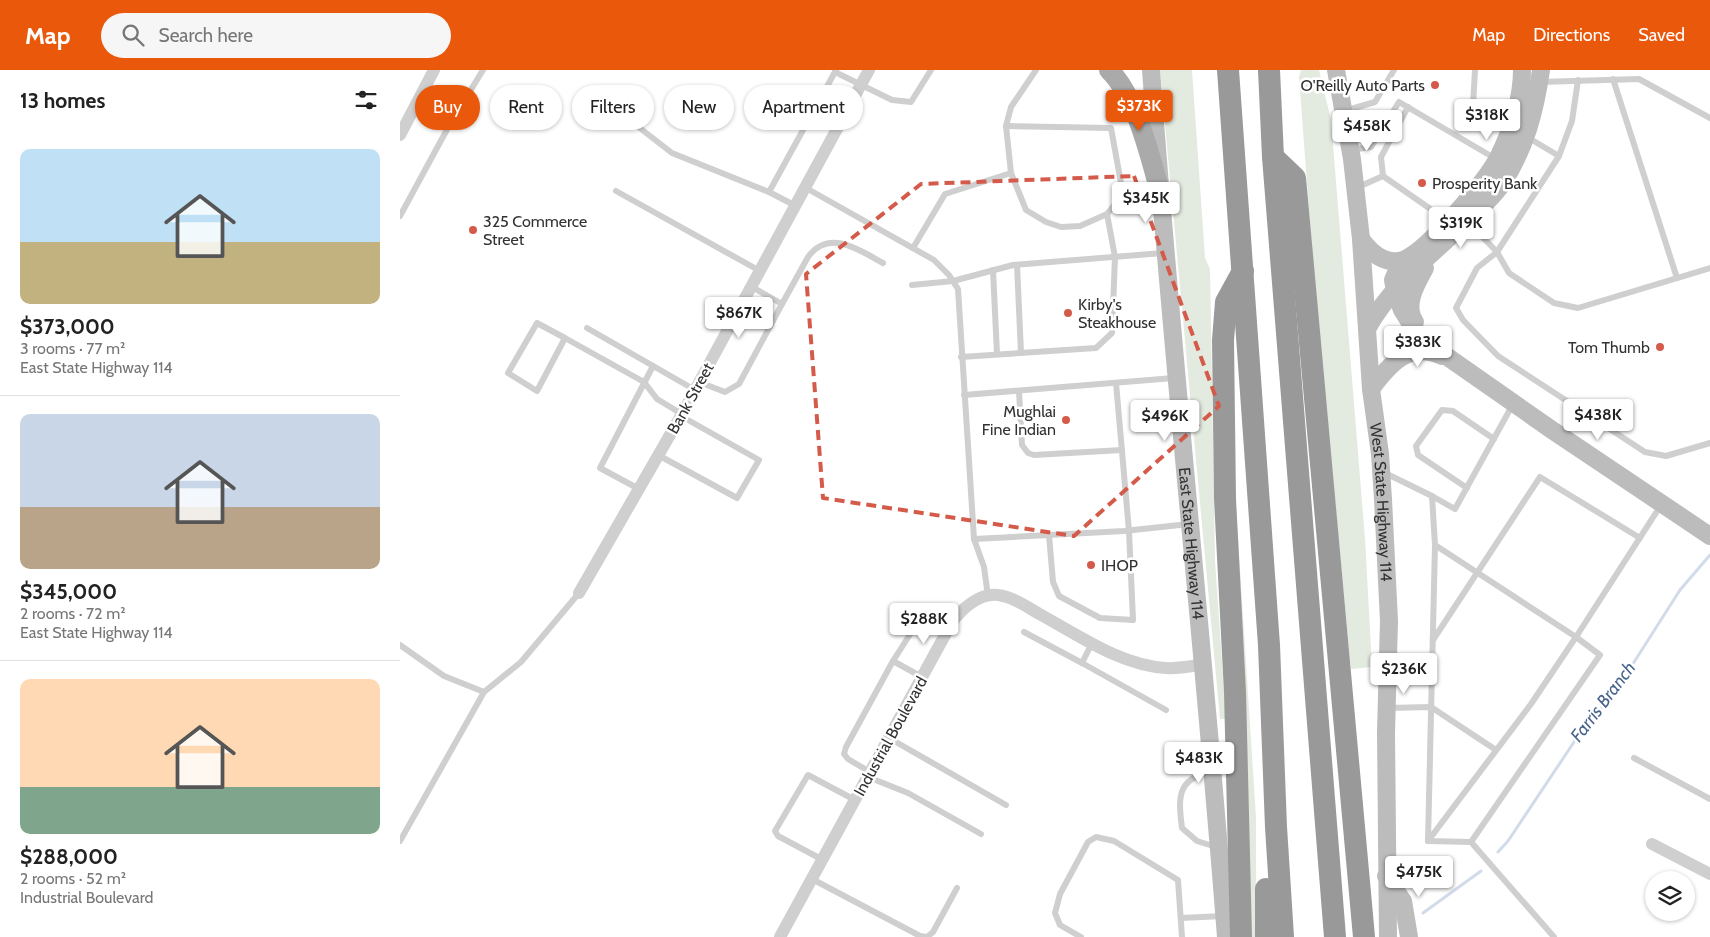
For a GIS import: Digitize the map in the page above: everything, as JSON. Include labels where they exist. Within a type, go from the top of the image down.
[{"type":"highway","points":[[1228,70],[1269,645],[1276,827],[1283,937]]},
{"type":"highway","points":[[1269,70],[1273,156],[1335,937]]},
{"type":"highway","points":[[1273,156],[1295,178],[1364,937]]},
{"type":"highway","points":[[1241,937],[1235,692],[1225,499],[1223,340],[1226,302],[1243,271]]},
{"type":"highway","points":[[1266,937],[1266,862],[1276,827]]},
{"type":"main road","points":[[1109,70],[1126,95],[1145,138],[1160,192]]},
{"type":"main road","name":"East State Highway 114","points":[[1151,70],[1176,378],[1205,664]]},
{"type":"main road","name":"West State Highway 114","points":[[1336,70],[1350,150],[1361,239],[1371,389],[1381,470],[1388,621],[1386,876],[1388,937]]},
{"type":"main road","points":[[1469,371],[1425,333],[1413,320],[1410,308],[1414,289],[1434,253],[1462,216],[1484,179],[1504,163],[1527,136],[1536,105],[1540,76],[1522,75],[1519,100],[1510,128],[1504,163]]},
{"type":"main road","points":[[1361,239],[1372,253],[1382,259],[1401,261],[1413,255],[1462,216]]},
{"type":"main road","points":[[1367,329],[1378,309],[1434,253]]},
{"type":"main road","points":[[1401,261],[1392,280],[1402,310],[1419,337],[1710,536]]},
{"type":"main road","points":[[1371,389],[1389,364],[1416,352],[1436,352],[1469,371]]},
{"type":"main road","points":[[1205,664],[1226,937]]},
{"type":"main road","points":[[1386,876],[1402,901],[1410,937]]},
{"type":"street","points":[[426,85],[434,70]]},
{"type":"street","name":"Bank Street","points":[[862,85],[869,70]]},
{"type":"street","points":[[400,135],[415,108]]},
{"type":"street","name":"Bank Street","points":[[579,592],[681,415],[837,130]]},
{"type":"street","points":[[988,596],[998,595],[1013,600],[1092,643],[1128,660],[1152,666],[1183,668],[1205,664]]},
{"type":"street","name":"Industrial Boulevard","points":[[780,937],[948,630],[959,612],[970,604],[988,596]]},
{"type":"street","points":[[1652,844],[1710,874]]},
{"type":"lane","points":[[474,85],[483,70]]},
{"type":"lane","points":[[863,87],[892,100],[910,102],[931,70]]},
{"type":"lane","points":[[1036,70],[1011,107],[1006,126],[1011,173],[1026,210],[1046,222],[1061,227],[1080,226],[1107,214],[1123,194],[1160,192]]},
{"type":"lane","points":[[1344,111],[1375,102],[1394,70]]},
{"type":"lane","points":[[1475,70],[1473,106],[1559,156]]},
{"type":"lane","points":[[769,192],[836,71],[859,85]]},
{"type":"lane","points":[[1540,76],[1578,80],[1639,79],[1710,118]]},
{"type":"lane","points":[[1613,79],[1676,278]]},
{"type":"lane","points":[[1578,80],[1572,121],[1559,156],[1497,252],[1477,268],[1456,308],[1463,320],[1498,356],[1646,452],[1666,456],[1710,443]]},
{"type":"lane","points":[[1350,150],[1371,146],[1399,102],[1504,163]]},
{"type":"lane","points":[[1408,107],[1381,157],[1383,176],[1442,216],[1462,216],[1497,252],[1509,273],[1554,303],[1578,308],[1710,268]]},
{"type":"lane","points":[[1006,126],[1111,128],[1123,194]]},
{"type":"lane","points":[[400,216],[447,130]]},
{"type":"lane","points":[[642,130],[672,153],[769,192],[796,206]]},
{"type":"lane","points":[[913,248],[945,194],[1011,173]]},
{"type":"lane","points":[[1355,188],[1383,176]]},
{"type":"lane","points":[[806,188],[934,260],[958,289],[974,539],[984,567],[988,596]]},
{"type":"lane","points":[[616,190],[760,271]]},
{"type":"lane","points":[[961,356],[1096,348],[1112,333],[1115,257],[1107,214]]},
{"type":"lane","points":[[587,328],[653,366],[697,386],[725,392],[739,384],[812,251],[826,243],[841,241],[883,263]]},
{"type":"lane","points":[[912,285],[953,281],[1017,265],[1165,253]]},
{"type":"lane","points":[[1017,265],[1021,353]]},
{"type":"lane","points":[[993,270],[997,354]]},
{"type":"lane","points":[[752,286],[782,304]]},
{"type":"lane","points":[[565,338],[537,391],[508,374],[537,322],[644,382],[656,399],[759,460],[737,498],[658,455]]},
{"type":"lane","points":[[639,489],[600,468],[653,366]]},
{"type":"lane","points":[[964,395],[1176,378]]},
{"type":"lane","points":[[1049,535],[1053,582],[1059,596],[1100,618],[1132,620],[1129,531],[1116,383]]},
{"type":"lane","points":[[1019,391],[1022,445],[1028,454],[1122,450]]},
{"type":"lane","points":[[1381,470],[1455,509],[1514,403]]},
{"type":"lane","points":[[1467,488],[1418,455],[1416,446],[1442,410],[1453,411],[1494,439]]},
{"type":"lane","points":[[1432,641],[1540,476],[1640,538]]},
{"type":"lane","points":[[1428,841],[1435,545],[1432,496]]},
{"type":"lane","points":[[1428,841],[1531,704],[1662,504]]},
{"type":"lane","points":[[974,539],[1129,531],[1190,524]]},
{"type":"lane","points":[[1435,545],[1576,637],[1600,655],[1471,842]]},
{"type":"lane","points":[[400,841],[484,692],[521,662],[579,592]]},
{"type":"lane","points":[[948,630],[928,619],[920,617],[892,661],[844,754],[869,775],[908,793],[981,834]]},
{"type":"lane","points":[[1024,632],[1166,710]]},
{"type":"lane","points":[[1082,663],[1092,643]]},
{"type":"lane","points":[[400,645],[444,676],[484,692]]},
{"type":"lane","points":[[892,661],[922,678]]},
{"type":"lane","points":[[1387,708],[1431,708],[1496,750]]},
{"type":"lane","points":[[889,738],[1006,805]]},
{"type":"lane","points":[[1634,758],[1710,799]]},
{"type":"lane","points":[[1214,770],[1189,779],[1183,786],[1179,805],[1182,828],[1187,834],[1197,841],[1220,848]]},
{"type":"lane","points":[[823,860],[778,836],[775,832],[808,775],[855,800]]},
{"type":"lane","points":[[1081,937],[1060,925],[1054,913],[1060,894],[1088,842],[1096,837],[1114,841],[1178,880],[1182,937]]},
{"type":"lane","points":[[1428,841],[1471,842],[1554,937]]},
{"type":"lane","points":[[812,879],[920,936],[927,937],[932,932],[957,888]]},
{"type":"lane","points":[[1181,918],[1224,916]]},
{"type":"highlighted area","points":[[1134,176],[1219,406],[1074,536],[823,498],[806,274],[921,184]]},
{"type":"shaded area","points":[[1160,70],[1192,70],[1205,258],[1210,269],[1215,561],[1226,719],[1220,719]]},
{"type":"shaded area","points":[[1301,70],[1319,70],[1331,120],[1365,539],[1372,667],[1351,669],[1316,303],[1299,77]]},
{"type":"shaded area","points":[[1236,507],[1256,818],[1256,937],[1245,937]]},
{"type":"waterway","name":"Farris Branch","points":[[1498,852],[1508,841],[1588,721],[1615,692],[1680,590],[1710,555]]},
{"type":"waterway","name":"Farris Branch","points":[[1423,913],[1481,871]]},
{"type":"place","name":"O'Reilly Auto Parts","points":[[1435,85]]},
{"type":"place","name":"Prosperity Bank","points":[[1422,183]]},
{"type":"place","name":"325 Commerce Street","points":[[473,230]]},
{"type":"place","name":"Kirby's Steakhouse","points":[[1068,313]]},
{"type":"place","name":"Tom Thumb","points":[[1660,347]]},
{"type":"place","name":"Mughlai Fine Indian","points":[[1066,420]]},
{"type":"place","name":"IHOP","points":[[1091,565]]}]
